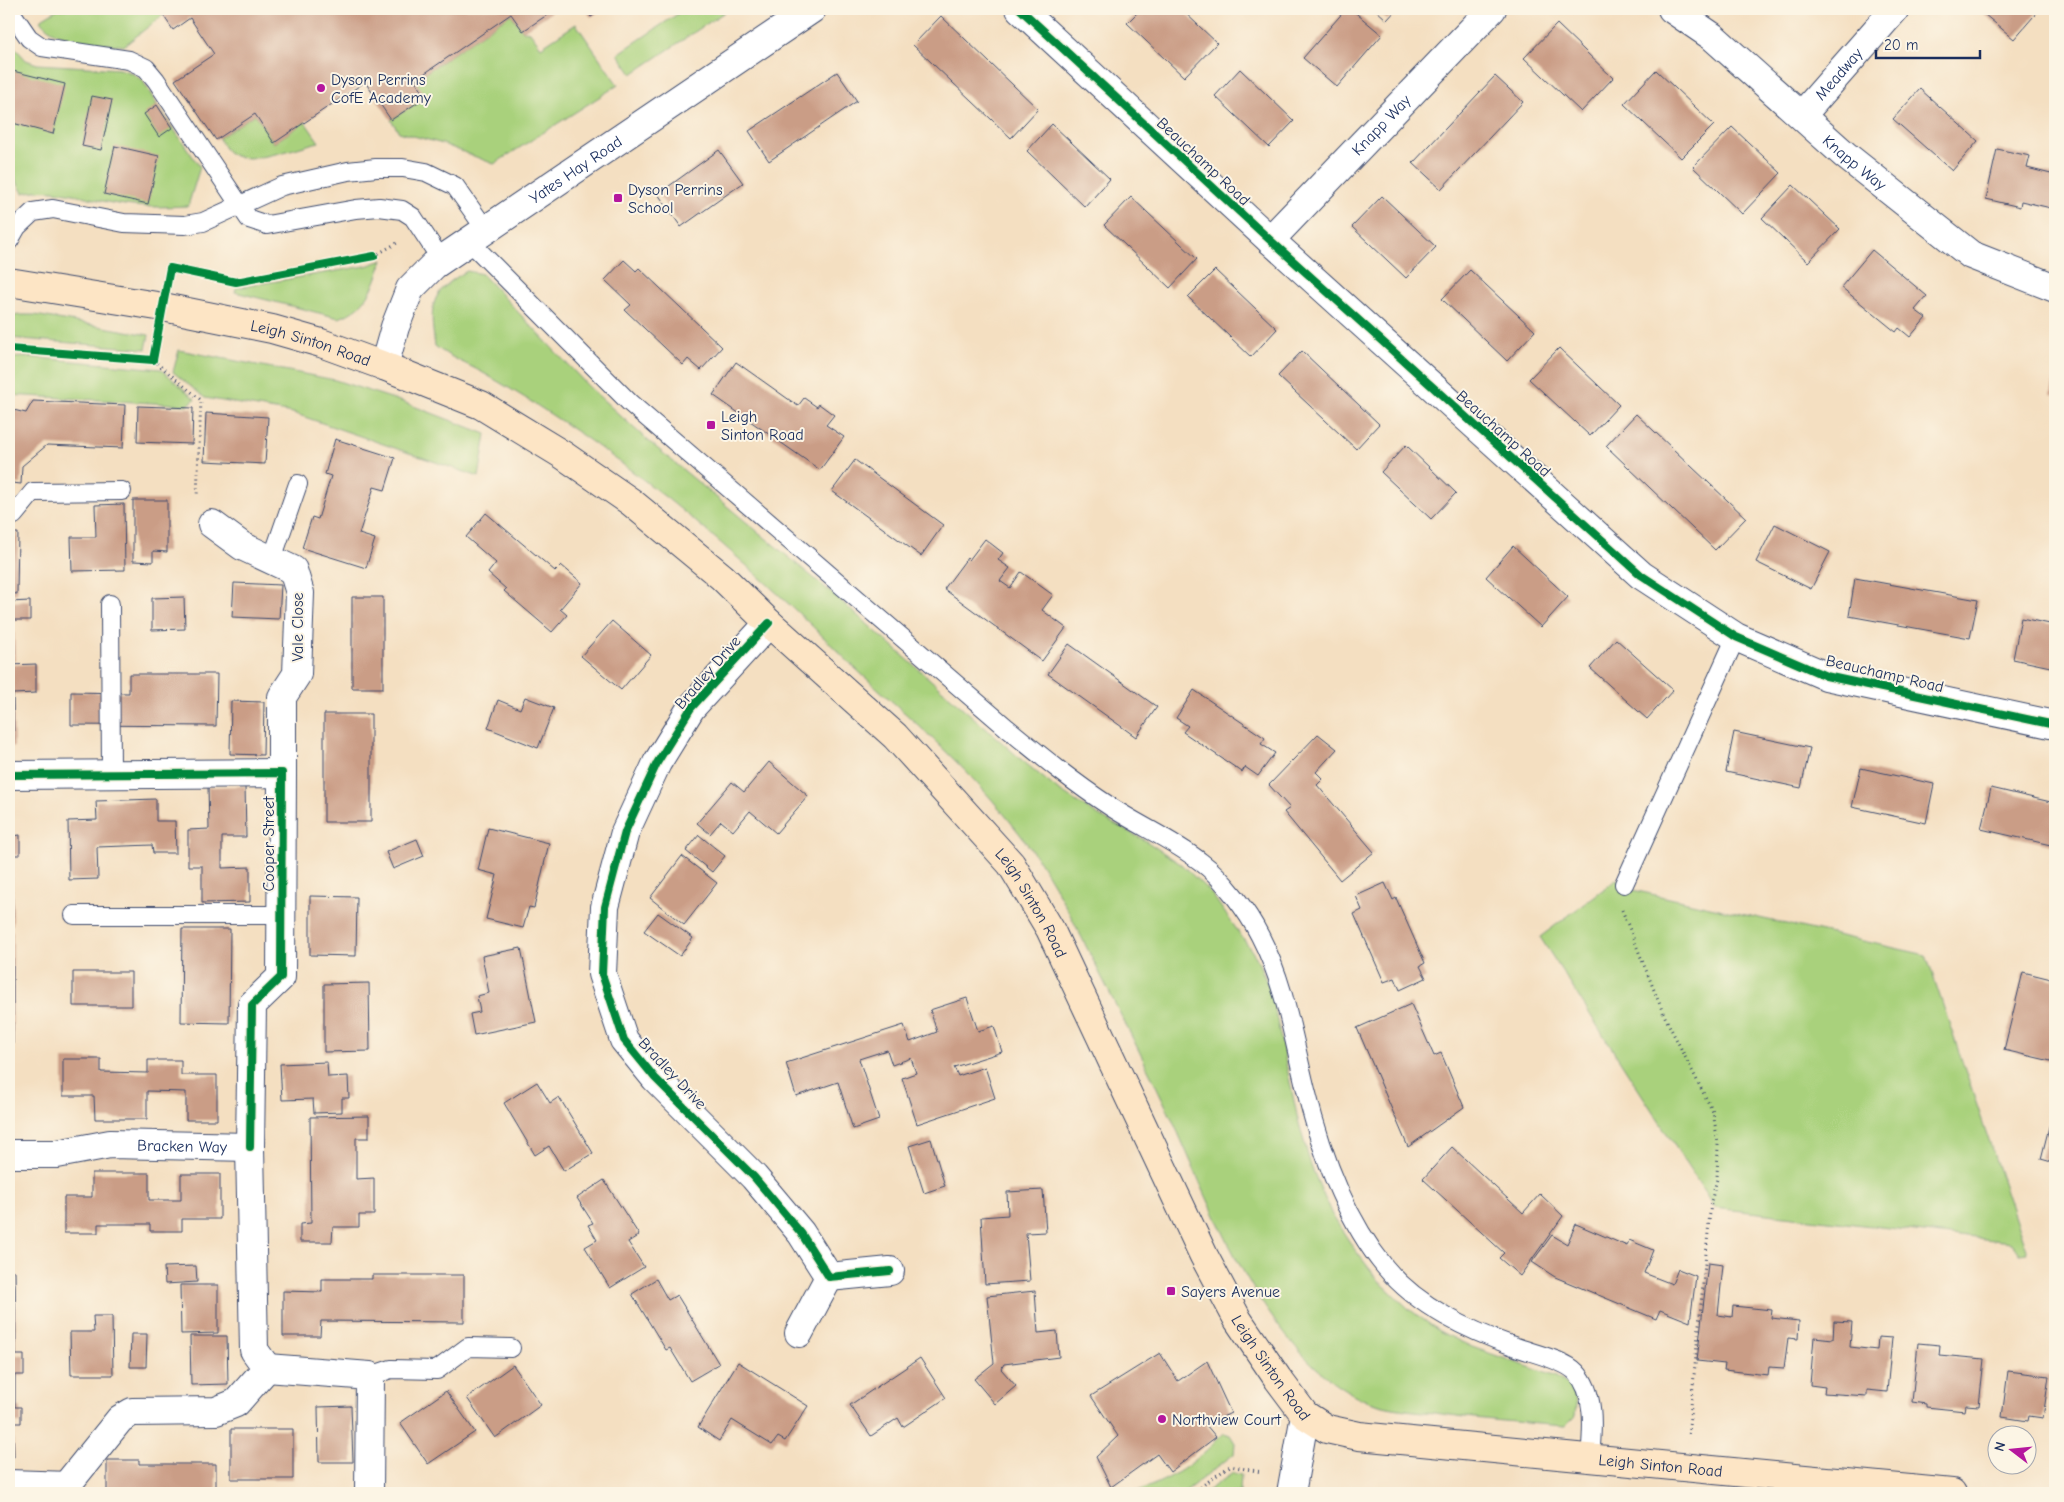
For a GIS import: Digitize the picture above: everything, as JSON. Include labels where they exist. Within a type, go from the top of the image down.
[{"type":"main road","name":"Leigh Sinton Road","points":[[9,282],[163,307],[272,329],[321,343],[481,405],[564,455],[631,502],[722,577],[769,623],[895,736],[1011,864],[1050,929],[1204,1256],[1238,1320],[1305,1415],[1327,1429],[1359,1436],[1952,1493]]},
{"type":"street","name":"Yates Hay Road","points":[[384,366],[395,327],[410,289],[442,261],[812,9]]},
{"type":"street","name":"Beauchamp Road","points":[[1020,9],[1270,240],[1641,575],[1736,637],[1826,676],[2055,725]]},
{"type":"street","name":"Knapp Way","points":[[1270,240],[1492,9]]},
{"type":"street","name":"Knapp Way","points":[[1672,9],[1712,37],[1845,155],[1972,255],[2055,288]]},
{"type":"street","name":"Meadway","points":[[1802,115],[1895,9]]},
{"type":"street","name":"Vale Close","points":[[212,524],[242,546],[294,570],[300,593],[297,674],[282,697],[282,773]]},
{"type":"street","name":"Bradley Drive","points":[[769,623],[691,708],[657,763],[625,832],[605,907],[602,974],[624,1040],[655,1078],[754,1177],[801,1233],[829,1277]]},
{"type":"street","name":"Cooper Street","points":[[9,775],[282,773],[281,976],[252,1005],[250,1147]]},
{"type":"street","name":"Bracken Way","points":[[9,1154],[57,1154],[110,1144],[250,1147],[254,1350],[266,1368]]},
{"type":"street","points":[[799,1333],[829,1277],[890,1271]]},
{"type":"street","points":[[70,1487],[120,1418],[132,1412],[216,1411],[236,1403],[266,1368],[370,1376],[369,1493]]},
{"type":"street","points":[[1292,1485],[1305,1415]]},
{"type":"lane","points":[[9,9],[29,38],[42,48],[129,60],[146,68],[249,219],[267,225],[356,209],[380,207],[402,210],[413,217],[442,261]]},
{"type":"lane","points":[[9,241],[17,227],[33,212],[53,209],[124,223],[167,226],[203,222],[282,186],[357,170],[403,168],[426,172],[455,186],[478,236],[630,403],[1007,728],[1069,779],[1202,862],[1231,893],[1260,936],[1281,988],[1318,1135],[1340,1191],[1360,1232],[1386,1268],[1416,1298],[1451,1319],[1491,1338],[1563,1364],[1576,1372],[1586,1391],[1593,1416],[1590,1459]]},
{"type":"lane","points":[[272,560],[298,484]]},
{"type":"lane","points":[[9,514],[14,515],[33,492],[122,491]]},
{"type":"lane","points":[[110,604],[111,774]]},
{"type":"lane","points":[[1624,884],[1736,637]]},
{"type":"lane","points":[[74,915],[281,916]]},
{"type":"lane","points":[[370,1376],[391,1369],[437,1370],[468,1346],[511,1348]]},
{"type":"lane","points":[[9,1479],[70,1487]]},
{"type":"path","points":[[365,258],[374,256]]},
{"type":"path","points":[[154,360],[163,307]]},
{"type":"path","points":[[144,359],[154,360],[201,400],[196,505],[212,524]]},
{"type":"path","points":[[1624,884],[1618,900],[1664,1015],[1713,1112],[1718,1144],[1717,1179],[1711,1202],[1685,1468]]},
{"type":"path","points":[[1192,1493],[1230,1466],[1292,1485]]},
{"type":"green space","points":[[58,9],[159,9],[163,15],[124,46],[79,41],[57,34],[47,28],[40,20]]},
{"type":"green space","points":[[685,9],[729,9],[632,74],[618,54]]},
{"type":"green space","points":[[511,14],[523,31],[530,32],[541,47],[576,24],[618,85],[494,164],[443,144],[399,132],[391,120],[425,97],[415,80]]},
{"type":"green space","points":[[9,41],[26,60],[37,64],[120,69],[132,73],[143,81],[157,105],[200,167],[188,206],[153,207],[127,205],[47,191],[23,193],[9,167]]},
{"type":"green space","points":[[255,114],[274,143],[305,122],[319,142],[261,157],[239,157],[231,154],[225,149],[219,138]]},
{"type":"green space","points":[[383,260],[373,288],[363,302],[349,314],[339,318],[235,292],[236,288],[366,266]]},
{"type":"green space","points":[[467,271],[482,274],[589,387],[646,439],[833,594],[1023,761],[1058,790],[1099,816],[1146,841],[1182,865],[1211,893],[1256,957],[1271,992],[1298,1120],[1311,1166],[1332,1215],[1355,1250],[1380,1282],[1409,1309],[1439,1331],[1472,1347],[1557,1377],[1571,1387],[1576,1403],[1575,1416],[1565,1426],[1467,1417],[1402,1409],[1369,1402],[1329,1378],[1308,1360],[1285,1335],[1246,1277],[1214,1213],[1171,1117],[1075,924],[1047,873],[1020,834],[977,784],[931,737],[769,586],[694,520],[616,459],[564,423],[479,370],[435,346],[432,320],[435,301],[439,293],[446,286]]},
{"type":"green space","points":[[35,315],[149,335],[146,349],[9,338],[9,317]]},
{"type":"green space","points":[[179,350],[335,380],[403,402],[486,434],[479,477],[293,413],[205,398],[173,372]]},
{"type":"green space","points":[[27,357],[161,369],[195,399],[188,405],[9,395],[9,358]]},
{"type":"green space","points":[[1617,879],[1633,890],[1926,955],[2027,1253],[2019,1254],[2011,1242],[1715,1208],[1540,937]]},
{"type":"green space","points":[[1224,1433],[1230,1435],[1235,1443],[1234,1454],[1183,1493],[1132,1493],[1160,1482],[1182,1470]]},
{"type":"green space","points":[[1233,1473],[1241,1475],[1240,1493],[1204,1493]]},
{"type":"building","points":[[159,9],[556,9],[523,31],[511,14],[415,80],[426,97],[391,120],[365,82],[274,143],[255,114],[216,140],[175,80],[214,54],[190,18],[173,30]]},
{"type":"building","points":[[585,9],[603,9],[591,17]]},
{"type":"building","points":[[1141,9],[1181,9],[1217,43],[1184,77],[1127,23]]},
{"type":"building","points":[[1346,9],[1351,9],[1382,35],[1337,87],[1303,58]]},
{"type":"building","points":[[1375,9],[1397,9],[1387,20]]},
{"type":"building","points":[[1978,9],[2040,9],[2014,39]]},
{"type":"building","points":[[941,16],[1038,109],[1011,138],[913,45]]},
{"type":"building","points":[[1557,24],[1613,78],[1581,112],[1524,58]]},
{"type":"building","points":[[1240,69],[1294,121],[1269,147],[1215,96]]},
{"type":"building","points":[[9,70],[65,84],[53,134],[9,122]]},
{"type":"building","points":[[1656,70],[1714,125],[1681,158],[1624,104]]},
{"type":"building","points":[[837,72],[857,101],[769,161],[749,131]]},
{"type":"building","points":[[1495,76],[1523,102],[1441,189],[1413,163]]},
{"type":"building","points":[[1920,89],[1978,141],[1952,171],[1893,119]]},
{"type":"building","points":[[92,96],[112,100],[101,150],[82,146]]},
{"type":"building","points":[[157,105],[172,128],[159,137],[144,114]]},
{"type":"building","points":[[1052,124],[1110,179],[1085,207],[1027,151]]},
{"type":"building","points":[[1732,127],[1781,173],[1742,214],[1693,167]]},
{"type":"building","points":[[115,146],[159,156],[148,204],[104,194]]},
{"type":"building","points":[[1997,149],[2030,156],[2027,168],[2055,175],[2055,209],[2021,201],[2020,207],[1986,199]]},
{"type":"building","points":[[719,150],[743,183],[681,227],[658,194]]},
{"type":"building","points":[[1793,185],[1840,229],[1808,262],[1762,218]]},
{"type":"building","points":[[1382,196],[1436,247],[1406,278],[1352,227]]},
{"type":"building","points":[[1131,197],[1197,259],[1170,288],[1104,225]]},
{"type":"building","points":[[1872,250],[1927,296],[1915,310],[1926,318],[1910,337],[1899,328],[1896,332],[1841,287]]},
{"type":"building","points":[[624,260],[636,271],[639,268],[722,347],[701,370],[688,359],[683,365],[625,310],[631,305],[605,280]]},
{"type":"building","points":[[1215,270],[1277,329],[1251,357],[1188,297]]},
{"type":"building","points":[[1470,270],[1535,331],[1507,361],[1442,299]]},
{"type":"building","points":[[1559,348],[1619,405],[1590,436],[1529,379]]},
{"type":"building","points":[[1302,351],[1379,424],[1356,449],[1278,376]]},
{"type":"building","points":[[736,362],[798,406],[804,398],[817,407],[819,404],[834,415],[826,425],[844,437],[820,470],[713,395]]},
{"type":"building","points":[[2055,376],[2055,396],[2051,395]]},
{"type":"building","points":[[33,401],[125,405],[123,448],[47,445],[22,466],[21,484],[12,483],[11,504],[9,504],[9,409],[26,413]]},
{"type":"building","points":[[138,406],[193,408],[192,444],[137,442]]},
{"type":"building","points":[[206,413],[268,417],[265,464],[204,461]]},
{"type":"building","points":[[1636,414],[1746,518],[1715,550],[1606,446]]},
{"type":"building","points":[[335,439],[395,458],[385,490],[374,487],[359,534],[375,539],[366,568],[302,548],[312,517],[318,519],[331,476],[325,474]]},
{"type":"building","points":[[1406,445],[1456,493],[1431,519],[1381,472]]},
{"type":"building","points":[[855,460],[943,525],[921,556],[832,491]]},
{"type":"building","points":[[133,500],[167,500],[167,552],[153,551],[153,562],[133,561]]},
{"type":"building","points":[[124,504],[125,570],[72,571],[71,537],[96,537],[95,505]]},
{"type":"building","points":[[486,513],[555,571],[561,565],[582,583],[560,609],[567,615],[552,632],[504,591],[506,589],[488,573],[496,563],[466,537]]},
{"type":"building","points":[[1775,524],[1830,552],[1811,589],[1756,562]]},
{"type":"building","points":[[9,533],[18,533],[17,594],[9,593]]},
{"type":"building","points":[[985,539],[1003,553],[998,560],[1010,568],[1000,581],[1010,588],[1021,572],[1053,595],[1042,610],[1066,628],[1042,661],[944,589],[967,558],[969,560]]},
{"type":"building","points":[[1513,546],[1568,597],[1541,627],[1486,577]]},
{"type":"building","points":[[1855,578],[1978,600],[1970,638],[1849,616]]},
{"type":"building","points":[[234,583],[281,585],[279,619],[232,617]]},
{"type":"building","points":[[184,597],[185,629],[152,630],[152,598]]},
{"type":"building","points":[[352,597],[383,597],[383,688],[352,688]]},
{"type":"building","points":[[30,601],[30,620],[14,620],[15,661],[9,661],[9,602]]},
{"type":"building","points":[[2021,618],[2055,625],[2055,668],[2013,659]]},
{"type":"building","points":[[612,621],[651,655],[621,690],[581,656]]},
{"type":"building","points":[[1616,639],[1673,690],[1647,719],[1590,668]]},
{"type":"building","points":[[1069,644],[1157,707],[1136,737],[1048,674]]},
{"type":"building","points":[[36,664],[36,693],[13,694],[14,747],[9,747],[9,665]]},
{"type":"building","points":[[129,674],[217,674],[216,726],[71,725],[71,692],[129,693]]},
{"type":"building","points":[[1194,690],[1265,738],[1261,744],[1275,753],[1258,776],[1245,767],[1242,772],[1183,732],[1188,726],[1176,718]]},
{"type":"building","points":[[525,697],[554,708],[538,748],[488,728],[498,700],[520,709]]},
{"type":"building","points":[[231,701],[264,702],[263,755],[230,754]]},
{"type":"building","points":[[324,714],[371,714],[371,822],[324,822]]},
{"type":"building","points":[[1734,732],[1810,748],[1801,788],[1726,772]]},
{"type":"building","points":[[1318,734],[1337,749],[1316,772],[1323,779],[1317,785],[1374,852],[1340,880],[1284,812],[1290,808],[1269,785]]},
{"type":"building","points":[[769,762],[808,796],[776,833],[750,811],[733,831],[721,821],[710,834],[697,823],[732,782],[744,792]]},
{"type":"building","points":[[1861,768],[1934,784],[1926,823],[1852,807]]},
{"type":"building","points":[[245,786],[246,837],[222,837],[222,868],[250,867],[250,902],[202,903],[202,866],[188,866],[188,830],[209,829],[208,787]]},
{"type":"building","points":[[1991,788],[2055,803],[2055,846],[1981,829]]},
{"type":"building","points":[[9,798],[12,798],[13,836],[20,835],[20,855],[12,855],[13,925],[9,925]]},
{"type":"building","points":[[156,799],[156,821],[175,821],[176,853],[153,853],[152,845],[97,847],[98,879],[69,880],[68,821],[97,820],[96,801]]},
{"type":"building","points":[[488,828],[549,843],[534,908],[529,907],[523,928],[486,919],[497,875],[478,870]]},
{"type":"building","points":[[699,835],[725,856],[712,872],[686,851]]},
{"type":"building","points":[[417,839],[424,856],[393,869],[386,852]]},
{"type":"building","points":[[682,856],[717,883],[684,925],[650,898]]},
{"type":"building","points":[[1385,883],[1393,900],[1396,898],[1425,963],[1420,966],[1426,978],[1400,990],[1395,978],[1384,982],[1354,914],[1362,910],[1356,896]]},
{"type":"building","points":[[310,896],[357,897],[356,956],[310,955]]},
{"type":"building","points":[[658,913],[693,938],[680,956],[644,931]]},
{"type":"building","points":[[182,929],[230,929],[229,1023],[181,1022]]},
{"type":"building","points":[[9,931],[13,931],[13,1044],[9,1044]]},
{"type":"building","points":[[521,948],[536,1022],[474,1035],[470,1014],[480,1012],[477,996],[489,993],[482,956]]},
{"type":"building","points":[[73,972],[131,972],[131,1006],[73,1006]]},
{"type":"building","points":[[2023,972],[2055,980],[2055,1062],[2004,1050]]},
{"type":"building","points":[[369,983],[370,1051],[324,1052],[324,984]]},
{"type":"building","points":[[967,998],[978,1031],[994,1026],[1002,1052],[954,1067],[958,1076],[985,1067],[995,1098],[917,1124],[902,1078],[916,1073],[911,1058],[892,1065],[887,1050],[859,1059],[879,1120],[853,1129],[838,1082],[796,1096],[786,1063],[904,1025],[910,1042],[937,1032],[930,1010]]},
{"type":"building","points":[[1411,1004],[1434,1056],[1441,1053],[1464,1107],[1408,1147],[1357,1028]]},
{"type":"building","points":[[63,1059],[101,1059],[101,1072],[148,1073],[148,1060],[181,1060],[181,1075],[217,1075],[217,1120],[186,1120],[186,1092],[147,1091],[147,1119],[95,1119],[94,1096],[63,1096]]},
{"type":"building","points":[[327,1062],[328,1077],[348,1076],[349,1098],[342,1098],[342,1112],[314,1113],[313,1099],[282,1100],[280,1064]]},
{"type":"building","points":[[537,1082],[550,1103],[559,1097],[593,1153],[564,1171],[549,1146],[535,1155],[504,1103]]},
{"type":"building","points":[[2055,1107],[2055,1163],[2041,1159]]},
{"type":"building","points":[[369,1116],[369,1138],[356,1138],[356,1179],[374,1178],[374,1215],[359,1215],[359,1227],[333,1227],[332,1242],[300,1242],[300,1224],[311,1223],[310,1117]]},
{"type":"building","points":[[931,1139],[945,1186],[924,1193],[909,1146]]},
{"type":"building","points":[[1452,1147],[1523,1213],[1540,1194],[1563,1216],[1520,1276],[1499,1258],[1504,1253],[1423,1179]]},
{"type":"building","points":[[92,1173],[149,1173],[149,1200],[181,1200],[181,1174],[220,1174],[220,1219],[182,1219],[182,1231],[150,1231],[150,1224],[98,1224],[98,1233],[64,1233],[64,1197],[92,1197]]},
{"type":"building","points":[[604,1180],[639,1235],[628,1242],[644,1267],[610,1288],[585,1247],[597,1240],[588,1225],[593,1223],[577,1198]]},
{"type":"building","points":[[1043,1190],[1046,1232],[1026,1233],[1030,1281],[985,1284],[981,1217],[1008,1215],[1007,1192]]},
{"type":"building","points":[[1576,1224],[1627,1246],[1629,1240],[1653,1250],[1644,1273],[1672,1284],[1678,1269],[1696,1276],[1690,1322],[1660,1310],[1656,1319],[1555,1277],[1532,1262],[1552,1235],[1567,1244]]},
{"type":"building","points":[[1708,1263],[1723,1265],[1718,1315],[1732,1317],[1733,1306],[1772,1310],[1771,1318],[1799,1321],[1798,1339],[1788,1338],[1784,1368],[1769,1367],[1768,1375],[1724,1370],[1725,1364],[1697,1361]]},
{"type":"building","points":[[196,1266],[197,1282],[165,1284],[164,1267]]},
{"type":"building","points":[[9,1271],[15,1271],[16,1355],[24,1355],[24,1375],[15,1375],[15,1407],[21,1407],[21,1423],[13,1423],[14,1457],[9,1457]]},
{"type":"building","points":[[372,1275],[464,1275],[464,1322],[321,1321],[320,1336],[283,1336],[283,1291],[322,1292],[322,1279],[372,1279]]},
{"type":"building","points":[[656,1279],[668,1300],[677,1295],[719,1364],[690,1381],[670,1348],[666,1350],[632,1294]]},
{"type":"building","points":[[180,1285],[218,1285],[218,1333],[181,1334]]},
{"type":"building","points":[[1035,1291],[1038,1333],[1057,1331],[1059,1357],[1004,1364],[1001,1369],[1016,1386],[995,1404],[974,1379],[994,1363],[987,1296]]},
{"type":"building","points":[[93,1316],[112,1316],[113,1375],[71,1375],[70,1332],[94,1332]]},
{"type":"building","points":[[1834,1321],[1852,1322],[1850,1347],[1877,1350],[1878,1337],[1892,1338],[1887,1392],[1867,1390],[1867,1396],[1824,1393],[1825,1387],[1810,1385],[1814,1337],[1833,1339]]},
{"type":"building","points":[[131,1334],[147,1334],[146,1367],[130,1367]]},
{"type":"building","points":[[190,1336],[227,1336],[228,1384],[191,1385]]},
{"type":"building","points":[[1918,1343],[1940,1345],[1939,1355],[1984,1359],[1979,1406],[1966,1405],[1965,1411],[1926,1407],[1926,1404],[1912,1402]]},
{"type":"building","name":"Northview Court","points":[[1160,1353],[1178,1381],[1207,1361],[1231,1413],[1206,1425],[1216,1437],[1170,1472],[1157,1454],[1111,1487],[1096,1457],[1118,1436],[1091,1396]]},
{"type":"building","points":[[920,1358],[946,1398],[903,1427],[898,1418],[871,1436],[850,1405]]},
{"type":"building","points":[[738,1362],[808,1406],[785,1441],[778,1437],[772,1445],[732,1420],[719,1441],[698,1427]]},
{"type":"building","points":[[513,1365],[541,1405],[495,1438],[467,1398]]},
{"type":"building","points":[[2008,1371],[2049,1376],[2043,1418],[2029,1416],[2028,1421],[2002,1417]]},
{"type":"building","points":[[446,1391],[475,1432],[428,1464],[400,1423]]},
{"type":"building","points":[[351,1406],[353,1462],[319,1462],[318,1407]]},
{"type":"building","points":[[231,1429],[293,1429],[293,1479],[231,1479]]},
{"type":"building","points":[[107,1460],[139,1460],[139,1464],[216,1464],[216,1493],[107,1493]]},
{"type":"cycle path","points":[[1020,9],[1270,240],[1641,575],[1736,637],[1826,676],[2055,725]]},
{"type":"cycle path","points":[[9,349],[153,360],[170,268],[236,282],[374,256]]},
{"type":"cycle path","points":[[769,623],[691,708],[657,763],[625,832],[605,907],[602,974],[624,1040],[655,1078],[754,1177],[801,1233],[829,1277],[890,1271]]},
{"type":"cycle path","points":[[9,775],[282,773],[281,977],[252,1005],[250,1147]]},
{"type":"place","name":"Dyson Perrins CofE Academy","points":[[321,88]]},
{"type":"place","name":"Dyson Perrins School","points":[[618,198]]},
{"type":"place","name":"Leigh Sinton Road","points":[[711,425]]},
{"type":"place","name":"Sayers Avenue","points":[[1171,1291]]},
{"type":"place","name":"Northview Court","points":[[1162,1419]]}]
